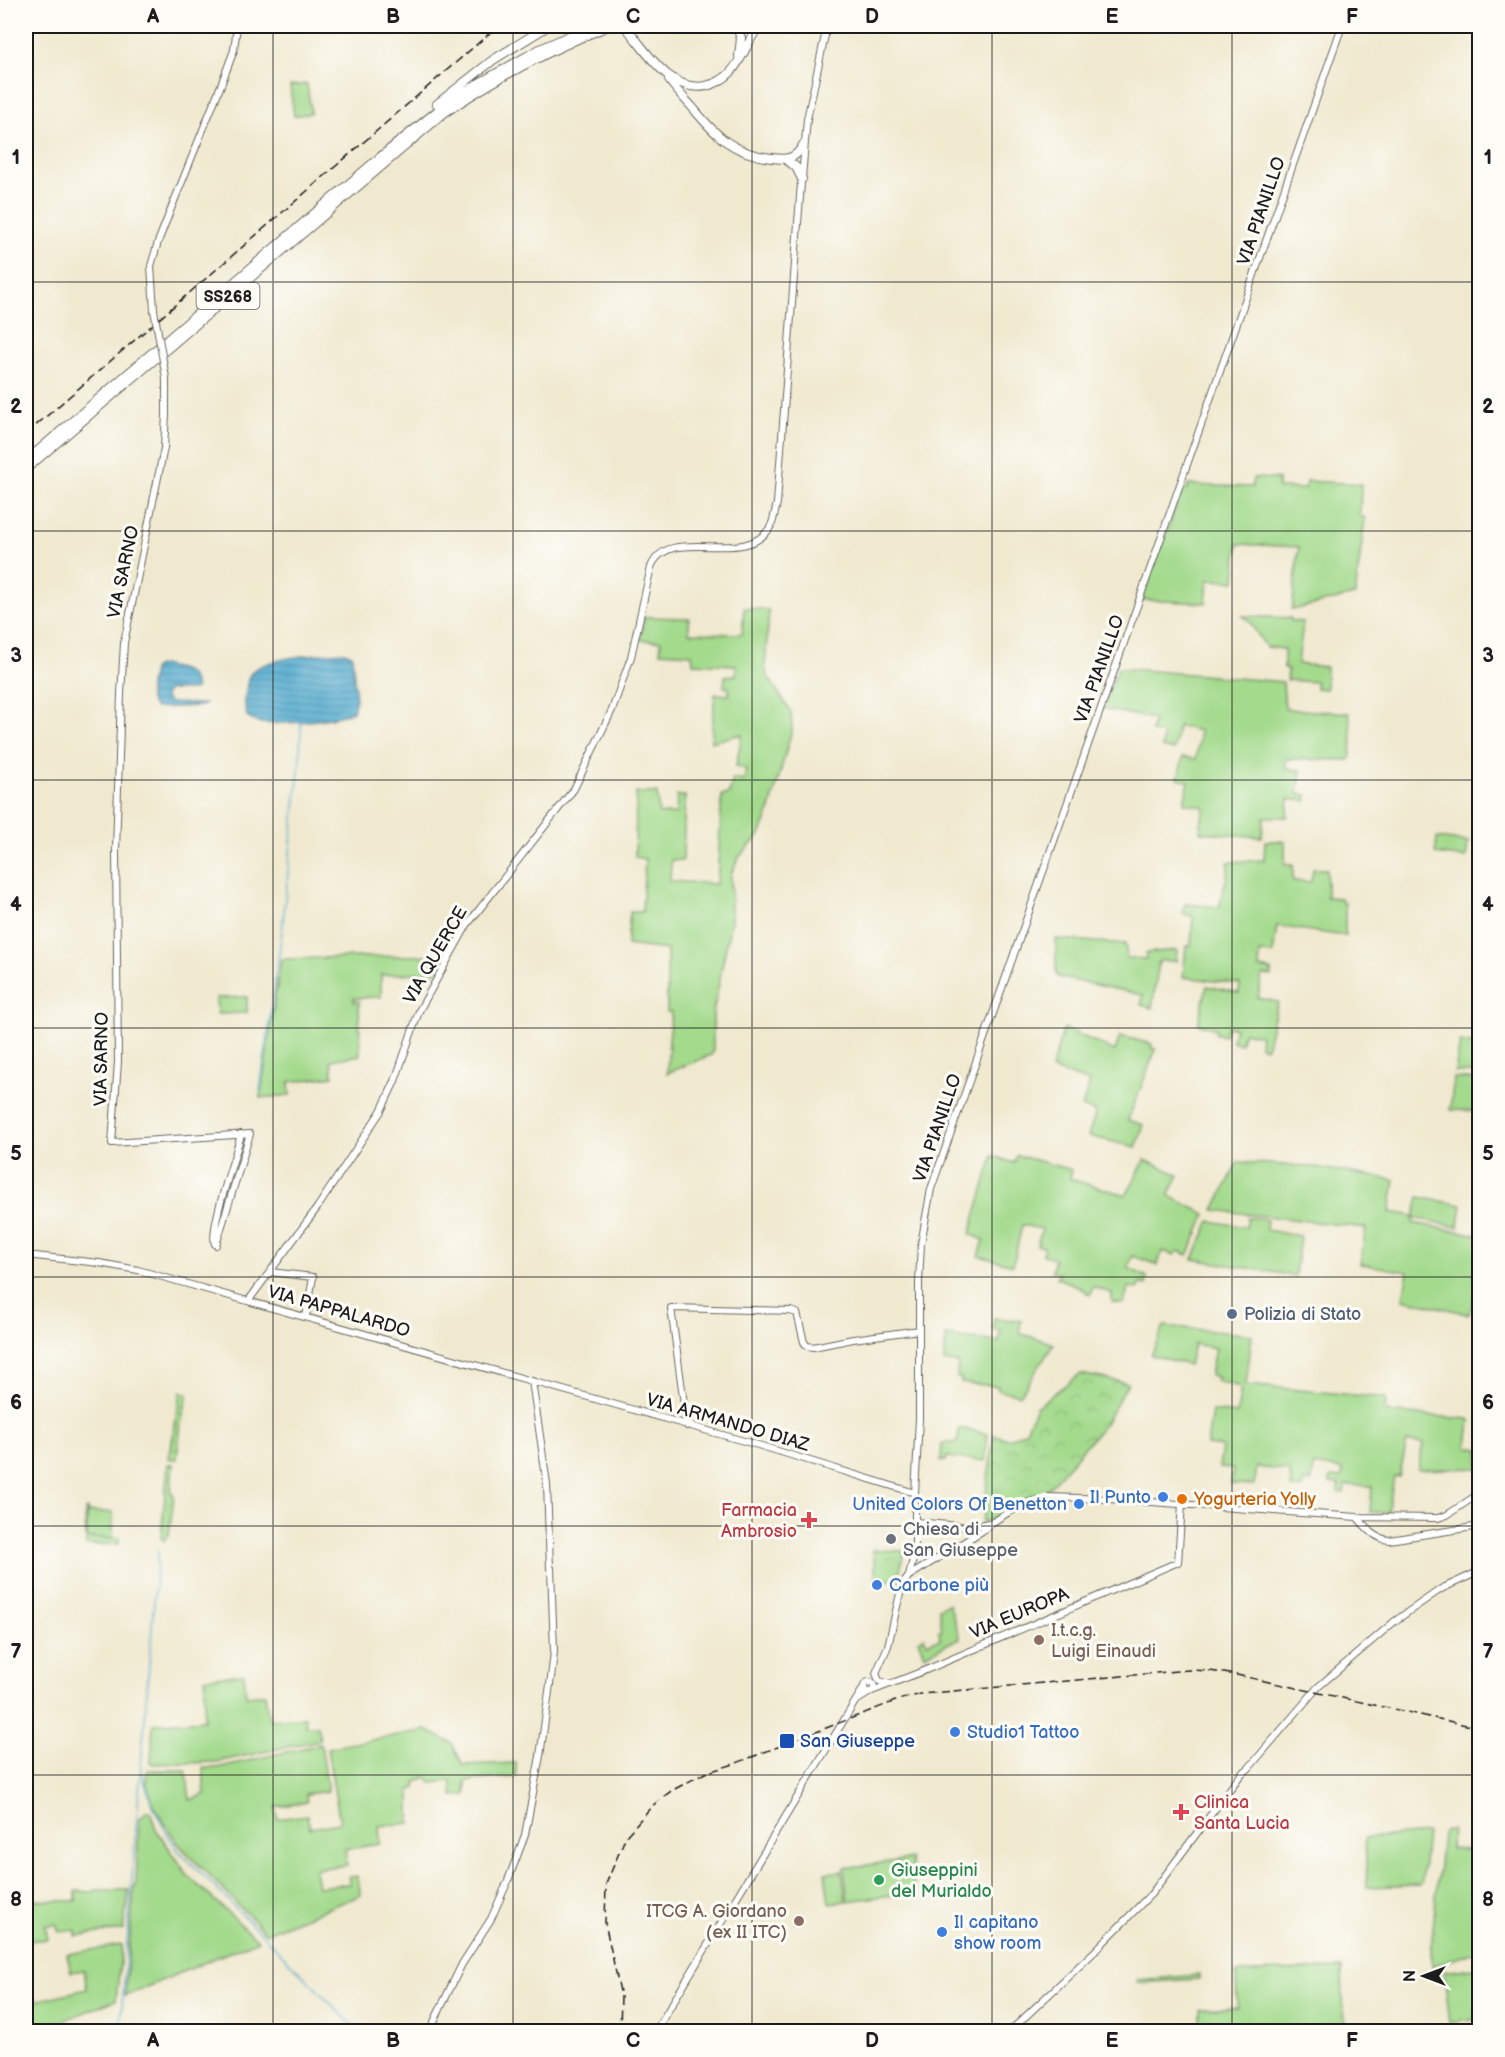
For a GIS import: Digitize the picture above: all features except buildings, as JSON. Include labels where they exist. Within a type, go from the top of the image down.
[{"type":"highway","points":[[379,158],[402,134],[482,68],[548,26]]},
{"type":"highway","name":"SS268","points":[[26,461],[379,158],[441,108],[474,86],[538,50],[591,26]]},
{"type":"highway","name":"SS268","points":[[26,469],[444,113],[477,91],[541,56],[608,26]]},
{"type":"highway","points":[[625,26],[721,139],[738,150],[755,156],[785,159],[796,156],[803,145]]},
{"type":"highway","points":[[736,26],[741,46],[737,64]]},
{"type":"highway","points":[[665,73],[681,84],[705,86],[726,77],[737,64],[759,26]]},
{"type":"highway","points":[[1456,26],[1479,32]]},
{"type":"highway","points":[[785,159],[796,167],[802,181]]},
{"type":"street","name":"VIA SARNO","points":[[237,26],[234,50],[158,242],[151,266],[154,310],[166,378],[166,415],[164,448],[129,613],[123,653],[116,851],[118,1062],[112,1143],[242,1134]]},
{"type":"street","points":[[802,181],[803,145],[808,110],[827,26]]},
{"type":"street","name":"VIA PIANILLO","points":[[883,1658],[888,1646],[902,1585],[909,1576],[915,1551],[919,1419],[919,1282],[921,1244],[931,1189],[1342,26]]},
{"type":"street","name":"VIA QUERCE","points":[[249,1300],[317,1208],[381,1111],[395,1080],[419,1011],[467,925],[574,789],[612,710],[631,657],[651,567],[659,554],[675,547],[742,545],[753,542],[765,533],[774,518],[802,181]]},
{"type":"street","points":[[242,1134],[250,1134],[216,1245],[213,1238],[218,1215],[242,1134]]},
{"type":"street","name":"VIA PAPPALARDO","points":[[26,1256],[138,1269],[532,1381]]},
{"type":"street","points":[[270,1272],[313,1277],[306,1317]]},
{"type":"street","points":[[687,1426],[675,1351],[671,1308],[790,1311],[797,1313],[804,1342],[807,1346],[813,1347],[919,1330]]},
{"type":"street","points":[[429,2031],[462,1964],[491,1919],[507,1883],[525,1835],[540,1756],[554,1651],[547,1484],[532,1381]]},
{"type":"street","name":"VIA ARMANDO DIAZ","points":[[532,1381],[915,1493]]},
{"type":"street","points":[[909,1576],[1022,1504],[1047,1497],[1357,1516],[1438,1518],[1447,1515],[1479,1493]]},
{"type":"street","name":"VIA EUROPA","points":[[858,1700],[872,1691],[1178,1562],[1182,1504]]},
{"type":"street","points":[[1357,1516],[1381,1540],[1479,1526]]},
{"type":"street","points":[[916,1522],[970,1527],[993,1522]]},
{"type":"street","points":[[1009,2031],[1094,1953],[1152,1893],[1242,1773],[1248,1769],[1318,1687],[1395,1621],[1442,1589],[1479,1571]]},
{"type":"street","points":[[883,1658],[876,1678],[882,1683],[891,1684]]},
{"type":"street","points":[[655,2031],[883,1658]]},
{"type":"street","points":[[866,1685],[867,1691],[872,1691]]},
{"type":"green space","points":[[307,84],[311,113],[294,116],[290,86]]},
{"type":"green space","points":[[1253,478],[1278,479],[1278,488],[1305,489],[1306,481],[1361,484],[1360,516],[1365,518],[1355,595],[1292,610],[1299,547],[1238,544],[1235,581],[1208,580],[1206,603],[1142,600],[1182,490],[1187,490],[1188,485],[1252,487]]},
{"type":"green space","points":[[744,608],[769,610],[765,667],[767,675],[791,712],[792,730],[768,816],[760,835],[739,857],[731,874],[731,921],[713,1013],[713,1052],[711,1055],[667,1073],[671,1012],[667,1012],[667,950],[627,945],[630,912],[642,912],[645,859],[635,857],[636,793],[657,793],[659,814],[676,814],[677,796],[685,796],[683,860],[671,860],[670,881],[717,884],[722,795],[729,794],[733,779],[744,781],[746,769],[736,766],[742,734],[711,742],[715,694],[729,695],[729,688],[724,687],[725,676],[736,675],[736,665],[693,663],[692,654],[660,652],[661,641],[640,640],[645,617],[689,618],[689,633],[742,634]]},
{"type":"green space","points":[[1243,616],[1291,618],[1291,621],[1303,622],[1298,664],[1326,667],[1326,689],[1316,688],[1316,682],[1287,680],[1288,669],[1284,668],[1284,649],[1266,647],[1249,621]]},
{"type":"green space","points":[[1118,668],[1283,682],[1285,709],[1349,713],[1352,741],[1350,760],[1286,759],[1286,769],[1301,770],[1298,794],[1307,795],[1306,801],[1289,799],[1287,817],[1264,817],[1262,837],[1200,832],[1204,807],[1184,803],[1189,781],[1178,778],[1183,757],[1196,759],[1200,731],[1178,726],[1174,750],[1162,748],[1163,734],[1151,732],[1154,719],[1103,709]]},
{"type":"green space","points":[[1437,838],[1468,842],[1466,858],[1435,854]]},
{"type":"green space","points":[[1265,841],[1285,841],[1285,865],[1293,865],[1293,881],[1311,882],[1313,869],[1327,869],[1327,897],[1341,898],[1342,903],[1345,903],[1345,936],[1277,926],[1273,954],[1260,953],[1259,968],[1271,970],[1271,976],[1262,975],[1258,998],[1278,1002],[1266,1048],[1260,1046],[1261,1036],[1244,1032],[1240,1044],[1232,1041],[1235,1028],[1228,1026],[1225,1036],[1215,1033],[1217,1029],[1198,1024],[1207,986],[1239,993],[1240,984],[1183,977],[1186,946],[1191,946],[1193,916],[1183,914],[1185,904],[1219,907],[1228,873],[1228,862],[1264,860]]},
{"type":"green space","points":[[1056,939],[1125,944],[1127,958],[1146,959],[1146,953],[1177,950],[1176,961],[1159,961],[1152,1008],[1141,1005],[1143,995],[1058,977]]},
{"type":"green space","points":[[446,955],[437,972],[381,975],[381,997],[354,998],[354,1002],[359,1001],[360,1055],[331,1060],[333,1076],[289,1082],[290,1095],[260,1098],[281,959]]},
{"type":"green space","points":[[247,997],[247,1013],[217,1014],[216,998]]},
{"type":"green space","points":[[1064,1028],[1115,1051],[1120,1036],[1152,1044],[1151,1048],[1156,1049],[1128,1120],[1144,1125],[1136,1147],[1088,1136],[1096,1112],[1082,1107],[1090,1082],[1051,1069]]},
{"type":"green space","points":[[1460,1042],[1479,1045],[1479,1074],[1455,1072]]},
{"type":"green space","points":[[1454,1078],[1479,1080],[1479,1111],[1450,1110]]},
{"type":"green space","points":[[1017,1155],[1072,1170],[1070,1179],[1126,1195],[1145,1160],[1179,1175],[1169,1196],[1206,1214],[1188,1255],[1178,1251],[1175,1255],[1162,1251],[1158,1265],[1133,1256],[1128,1268],[1147,1277],[1146,1285],[1140,1283],[1138,1289],[1128,1287],[1124,1304],[1112,1302],[1112,1293],[1093,1287],[1090,1295],[1078,1286],[1057,1278],[1059,1273],[1052,1271],[1055,1258],[1043,1255],[1044,1247],[1037,1245],[1042,1229],[1022,1225],[1013,1265],[979,1256],[984,1240],[970,1234],[993,1156],[1014,1163]]},
{"type":"green space","points":[[1238,1162],[1315,1167],[1395,1180],[1390,1212],[1413,1216],[1413,1223],[1479,1235],[1479,1281],[1469,1314],[1403,1299],[1408,1272],[1360,1264],[1366,1228],[1214,1210]]},
{"type":"green space","points":[[1419,1197],[1462,1205],[1458,1227],[1414,1218]]},
{"type":"green space","points":[[1248,1217],[1267,1220],[1266,1230],[1300,1236],[1295,1276],[1193,1259],[1210,1221],[1246,1227]]},
{"type":"green space","points":[[994,1318],[1021,1321],[1019,1333],[1054,1344],[1020,1395],[998,1390],[998,1386],[961,1383],[961,1378],[957,1378],[958,1363],[944,1362],[946,1336],[999,1342],[1001,1331],[993,1330]]},
{"type":"green space","points":[[1164,1326],[1252,1335],[1246,1385],[1386,1398],[1385,1412],[1468,1419],[1470,1420],[1467,1447],[1479,1449],[1479,1468],[1418,1470],[1423,1443],[1407,1442],[1399,1477],[1394,1477],[1388,1513],[1370,1512],[1372,1486],[1345,1485],[1344,1493],[1338,1492],[1339,1484],[1330,1483],[1331,1477],[1342,1478],[1343,1470],[1314,1465],[1312,1482],[1304,1481],[1303,1488],[1291,1488],[1290,1471],[1257,1467],[1254,1485],[1231,1484],[1233,1469],[1219,1468],[1222,1447],[1207,1445],[1212,1411],[1237,1414],[1241,1387],[1216,1381],[1218,1377],[1210,1375],[1215,1348],[1194,1344],[1189,1365],[1151,1355]]},
{"type":"green space","points":[[1080,1374],[1128,1383],[1104,1425],[1042,1496],[982,1522],[994,1435],[1009,1439],[1026,1431],[1036,1407]]},
{"type":"green space","points":[[181,1391],[188,1394],[181,1423],[177,1459],[169,1459]]},
{"type":"green space","points":[[959,1428],[988,1434],[985,1461],[947,1457],[946,1461],[941,1461],[942,1443],[957,1443]]},
{"type":"green space","points":[[168,1464],[173,1464],[171,1492],[174,1496],[169,1535],[164,1541],[161,1538]]},
{"type":"green space","points":[[87,1509],[87,1538],[119,1538],[119,1544],[86,1545],[85,1510]]},
{"type":"green space","points":[[87,1512],[113,1512],[113,1538],[87,1538]]},
{"type":"green space","points":[[873,1550],[904,1551],[898,1581],[876,1579]]},
{"type":"green space","points":[[949,1604],[960,1638],[924,1655],[918,1640],[924,1637],[927,1643],[940,1639],[939,1630],[942,1630],[939,1608]]},
{"type":"green space","points":[[244,1674],[246,1696],[265,1694],[269,1720],[305,1717],[306,1726],[317,1726],[320,1740],[216,1762],[153,1764],[151,1762],[153,1724],[204,1720],[205,1678]]},
{"type":"green space","points":[[426,1730],[452,1743],[463,1765],[516,1763],[516,1777],[466,1781],[466,1795],[453,1796],[451,1781],[431,1783],[426,1777],[416,1782],[416,1787],[410,1791],[410,1823],[379,1826],[380,1844],[345,1849],[347,1865],[315,1869],[318,1887],[350,1884],[349,1877],[357,1876],[361,1895],[266,1933],[180,1846],[156,1809],[146,1778],[148,1770],[186,1770],[190,1800],[205,1794],[203,1768],[216,1768],[321,1744],[328,1791],[306,1794],[307,1802],[276,1807],[277,1819],[307,1815],[310,1828],[340,1823],[327,1748]]},
{"type":"green space","points":[[150,1811],[156,1829],[188,1876],[258,1940],[125,1996],[134,1887],[136,1886],[139,1820]]},
{"type":"green space","points":[[1479,1825],[1479,1951],[1432,1966],[1432,1939],[1442,1833],[1452,1830],[1451,1849],[1469,1850],[1472,1826]]},
{"type":"green space","points":[[1427,1833],[1420,1885],[1367,1887],[1365,1838]]},
{"type":"green space","name":"Giuseppini del Murialdo","points":[[911,1859],[915,1892],[848,1901],[844,1868]]},
{"type":"green space","points":[[842,1871],[846,1901],[829,1903],[825,1873]]},
{"type":"green space","points":[[95,1890],[129,1890],[123,1930],[76,1936],[76,1930],[59,1932],[56,1924],[45,1926],[48,1939],[28,1941],[26,1939],[26,1900],[76,1901],[76,1891],[94,1892]]},
{"type":"green space","points":[[122,1945],[116,2000],[37,2031],[26,2031],[26,2003],[87,1989],[84,1970],[71,1972],[67,1954]]},
{"type":"green space","points":[[1479,1967],[1479,2019],[1450,2023],[1444,1972]]},
{"type":"green space","points":[[1342,1968],[1344,2031],[1200,2030],[1200,2009],[1237,2007],[1236,1973]]},
{"type":"green space","points":[[1199,1975],[1199,1979],[1137,1983],[1137,1980]]},
{"type":"water","points":[[345,652],[352,655],[356,700],[353,711],[334,717],[294,722],[261,723],[248,718],[245,705],[247,682],[251,673],[258,668],[268,663],[295,657]]},
{"type":"water","points":[[162,665],[188,673],[196,688],[194,690],[169,690],[165,694],[166,700],[171,703],[205,704],[155,708],[150,700],[150,685],[153,670]]},
{"type":"waterway","points":[[260,1091],[281,939],[300,760],[301,722]]},
{"type":"waterway","points":[[120,2032],[158,1551]]},
{"type":"waterway","points":[[141,1771],[156,1812],[178,1850],[359,2032]]},
{"type":"railway","points":[[26,434],[498,26]]},
{"type":"railway","points":[[620,2032],[621,1996],[605,1923],[606,1884],[626,1836],[652,1806],[671,1791],[705,1773],[734,1764],[898,1700],[921,1694],[1189,1670],[1210,1671],[1480,1728]]},
{"type":"place","name":"Polizia di Stato","points":[[1232,1314]]},
{"type":"place","name":"Il Punto","points":[[1163,1497]]},
{"type":"place","name":"Yogurteria Yolly","points":[[1182,1499]]},
{"type":"place","name":"United Colors Of Benetton","points":[[1079,1504]]},
{"type":"place","name":"Farmacia Ambrosio","points":[[809,1520]]},
{"type":"place","name":"Chiesa di San Giuseppe","points":[[891,1539]]},
{"type":"place","name":"Carbone più","points":[[877,1585]]},
{"type":"place","name":"I.t.c.g. Luigi Einaudi","points":[[1039,1640]]},
{"type":"place","name":"Studio1 Tattoo","points":[[955,1732]]},
{"type":"place","name":"San Giuseppe","points":[[787,1741]]},
{"type":"place","name":"Clinica Santa Lucia","points":[[1181,1812]]},
{"type":"place","name":"Giuseppini del Murialdo","points":[[879,1880]]},
{"type":"place","name":"ITCG A. Giordano (ex II ITC)","points":[[799,1921]]},
{"type":"place","name":"Il capitano show room","points":[[942,1932]]}]
